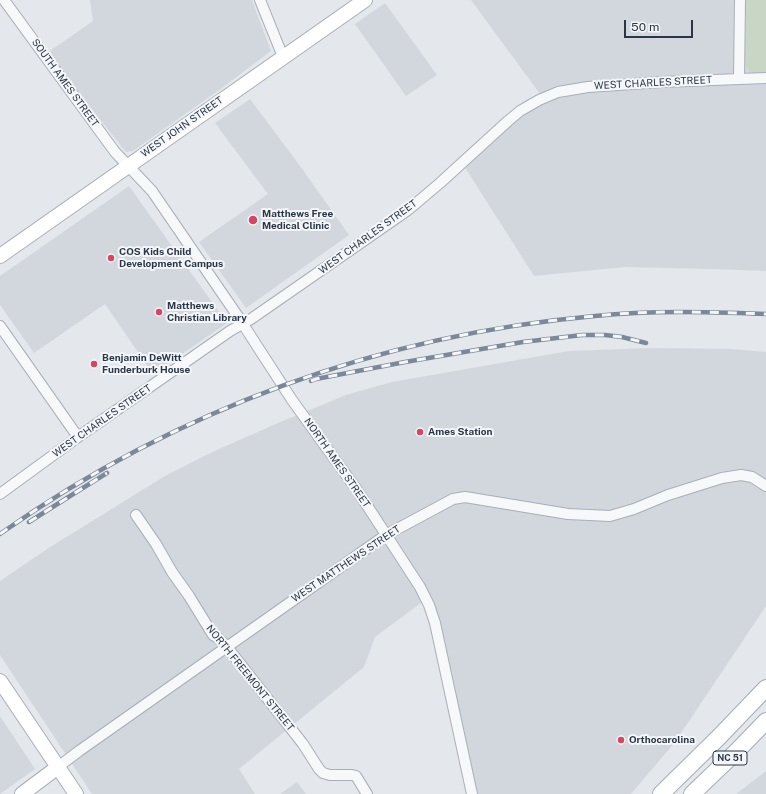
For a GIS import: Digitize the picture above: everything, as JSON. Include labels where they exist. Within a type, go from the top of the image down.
[{"type":"main road","name":"WEST JOHN STREET","points":[[0,256],[365,0]]},
{"type":"main road","points":[[0,680],[76,794]]},
{"type":"main road","name":"NC 51","points":[[661,794],[766,688]]},
{"type":"main road","name":"NC 51","points":[[692,794],[766,721]]},
{"type":"main road","points":[[22,794],[58,767]]},
{"type":"street","name":"SOUTH AMES STREET","points":[[4,0],[115,152],[128,166]]},
{"type":"street","points":[[260,0],[283,57]]},
{"type":"street","points":[[739,79],[740,0]]},
{"type":"street","name":"WEST CHARLES STREET","points":[[0,494],[78,437],[230,331],[251,320],[408,210],[440,184],[508,121],[520,111],[539,100],[558,92],[588,87],[662,82],[766,78]]},
{"type":"street","name":"NORTH AMES STREET","points":[[128,166],[152,191],[243,324],[292,400],[358,490],[429,604],[472,794]]},
{"type":"street","points":[[0,326],[78,437]]},
{"type":"street","name":"WEST MATTHEWS STREET","points":[[58,767],[386,535],[453,499],[465,497],[568,514],[610,516],[634,509],[668,495],[722,478],[741,475],[752,478],[766,486]]},
{"type":"street","name":"NORTH FREEMONT STREET","points":[[136,515],[213,635],[227,647],[303,744],[319,769],[323,773],[352,774],[356,776],[367,794]]},
{"type":"shaded area","points":[[90,0],[252,0],[271,51],[222,88],[133,151],[126,152],[47,53],[93,21]]},
{"type":"shaded area","points":[[471,0],[766,0],[766,271],[625,267],[534,276],[459,158],[510,112],[540,94]]},
{"type":"shaded area","points":[[385,3],[437,75],[406,96],[355,24]]},
{"type":"shaded area","points":[[250,99],[349,235],[246,308],[199,242],[268,194],[215,123]]},
{"type":"shaded area","points":[[129,186],[227,323],[153,374],[105,304],[34,353],[0,305],[0,276]]},
{"type":"shaded area","points":[[652,348],[731,349],[766,352],[766,606],[675,742],[631,794],[475,794],[429,597],[375,637],[364,667],[239,769],[255,794],[92,794],[0,655],[0,581],[47,549],[165,476],[210,453],[346,395],[392,382],[569,351]]},
{"type":"shaded area","points":[[0,716],[35,769],[0,794]]},
{"type":"shaded area","points":[[766,771],[766,794],[736,794]]},
{"type":"shaded area","points":[[297,782],[306,794],[280,794]]},
{"type":"green space","points":[[746,0],[766,0],[766,73],[750,72],[745,64]]},
{"type":"railway","points":[[0,534],[67,490],[137,450],[209,416],[283,386],[359,361],[436,341],[515,326],[595,316],[659,312],[766,314]]},
{"type":"railway","points":[[311,381],[405,362],[523,342],[582,335],[622,337],[646,343]]},
{"type":"railway","points":[[29,522],[107,473]]},
{"type":"place","name":"Matthews Free Medical Clinic","points":[[253,220]]},
{"type":"place","name":"COS Kids Child Development Campus","points":[[111,258]]},
{"type":"place","name":"Matthews Christian Library","points":[[159,312]]},
{"type":"place","name":"Benjamin DeWitt Funderburk House","points":[[94,364]]},
{"type":"place","name":"Ames Station","points":[[420,432]]},
{"type":"place","name":"Orthocarolina","points":[[621,740]]}]
